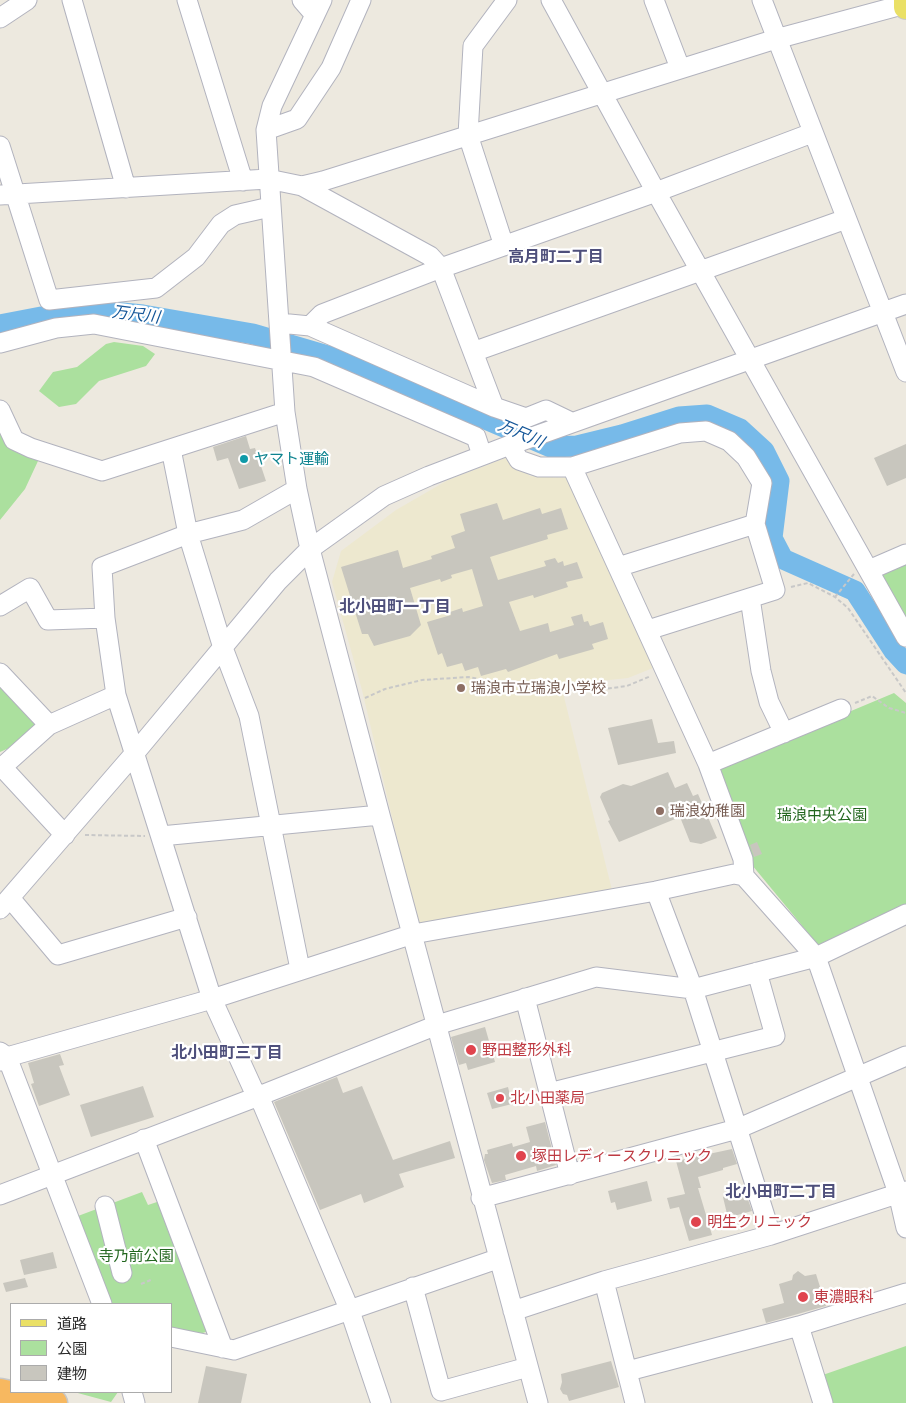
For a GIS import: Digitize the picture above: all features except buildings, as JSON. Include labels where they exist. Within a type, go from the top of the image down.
[{"type":"highway","points":[[0,1392],[54,1403]]},
{"type":"main road","points":[[906,0],[906,5]]},
{"type":"street","points":[[0,18],[27,0]]},
{"type":"street","points":[[72,0],[126,188]]},
{"type":"street","points":[[187,0],[243,181]]},
{"type":"street","points":[[302,0],[319,8],[272,106],[266,130],[286,412],[297,489],[310,549],[437,1025],[497,1259],[538,1403]]},
{"type":"street","points":[[266,130],[297,120],[331,68],[361,0]]},
{"type":"street","points":[[504,246],[468,135],[472,46],[507,0]]},
{"type":"street","points":[[551,0],[750,359],[861,572],[906,637]]},
{"type":"street","points":[[654,0],[680,68]]},
{"type":"street","points":[[762,0],[906,372]]},
{"type":"street","points":[[302,186],[776,39],[863,7],[906,5]]},
{"type":"street","points":[[310,326],[322,314],[441,268],[656,192],[812,133]]},
{"type":"street","points":[[0,146],[7,195],[49,300],[156,288],[196,257],[221,224],[235,215],[270,207]]},
{"type":"street","points":[[7,195],[268,179],[302,186],[430,256],[441,268],[494,407]]},
{"type":"street","points":[[473,352],[846,219]]},
{"type":"street","points":[[187,917],[58,955],[5,904],[134,754],[278,581],[310,549],[384,496],[482,455],[570,422],[906,304]]},
{"type":"street","points":[[279,323],[310,326],[494,407],[526,418],[546,410],[570,422]]},
{"type":"street","points":[[0,343],[56,328],[94,324],[314,367],[476,438],[482,455]]},
{"type":"street","points":[[0,410],[14,440],[31,448],[102,471],[286,412]]},
{"type":"street","points":[[510,445],[519,460],[539,467],[572,467],[680,433],[706,432],[729,441],[746,457],[762,483],[755,524],[775,590],[648,630]]},
{"type":"street","points":[[171,449],[188,534],[223,648],[249,716],[300,969]]},
{"type":"street","points":[[572,467],[708,764],[743,859],[744,876]]},
{"type":"street","points":[[297,489],[243,520],[188,534],[102,567],[105,618],[116,695],[212,999],[253,1089],[259,1096],[350,1311],[381,1403]]},
{"type":"street","points":[[618,567],[755,524]]},
{"type":"street","points":[[861,572],[906,554]]},
{"type":"street","points":[[0,606],[30,588],[48,620],[105,618]]},
{"type":"street","points":[[750,598],[761,671],[769,702],[784,733]]},
{"type":"street","points":[[0,673],[49,725]]},
{"type":"street","points":[[65,835],[1,768],[49,725],[116,695]]},
{"type":"street","points":[[708,764],[841,709]]},
{"type":"street","points":[[161,836],[380,815]]},
{"type":"street","points":[[102,1303],[54,1174],[2,1056],[212,999],[413,934],[656,891],[734,874],[744,876],[816,957],[902,1192],[906,1228]]},
{"type":"street","points":[[656,891],[692,989],[771,1235]]},
{"type":"street","points":[[0,1195],[259,1096],[437,1025],[596,977],[692,989],[816,957],[906,914]]},
{"type":"street","points":[[549,1093],[775,1036],[757,972]]},
{"type":"street","points":[[525,998],[570,1175]]},
{"type":"street","points":[[481,1198],[737,1129],[906,1056]]},
{"type":"street","points":[[144,1139],[223,1348]]},
{"type":"street","points":[[513,1311],[604,1281],[771,1235],[902,1192]]},
{"type":"street","points":[[105,1206],[122,1273]]},
{"type":"street","points":[[172,1338],[234,1350],[497,1259]]},
{"type":"street","points":[[604,1281],[636,1403]]},
{"type":"street","points":[[414,1287],[441,1391],[528,1367]]},
{"type":"street","points":[[628,1371],[799,1326],[906,1293]]},
{"type":"street","points":[[799,1326],[823,1403]]},
{"type":"path","points":[[836,598],[861,572]]},
{"type":"path","points":[[775,590],[808,583],[836,598],[848,608],[906,693]]},
{"type":"path","points":[[351,705],[384,689],[422,680],[468,677],[516,685],[589,691],[627,686],[665,671]]},
{"type":"path","points":[[841,709],[872,696],[889,708],[906,713]]},
{"type":"path","points":[[65,835],[161,836]]},
{"type":"path","points":[[141,1284],[153,1279]]},
{"type":"shaded area","name":"瑞浪市立瑞浪小学校","points":[[508,457],[530,476],[570,478],[653,668],[628,678],[561,685],[612,890],[417,923],[362,690],[332,582],[341,551],[396,510],[448,480]]},
{"type":"green space","points":[[114,342],[143,346],[155,354],[146,366],[99,381],[76,404],[59,407],[39,391],[53,372],[77,367],[106,344]]},
{"type":"green space","points":[[3,432],[11,446],[38,461],[25,489],[0,520],[0,434]]},
{"type":"green space","points":[[906,562],[906,622],[877,574]]},
{"type":"green space","points":[[0,680],[36,723],[18,744],[0,752]]},
{"type":"green space","name":"瑞浪中央公園","points":[[894,693],[906,703],[906,908],[829,946],[818,945],[752,865],[716,772],[720,766]]},
{"type":"green space","name":"寺乃前公園","points":[[142,1192],[148,1205],[160,1201],[209,1331],[196,1335],[172,1330],[172,1303],[109,1303],[78,1216]]},
{"type":"green space","points":[[906,1346],[906,1403],[824,1403],[817,1377]]},
{"type":"green space","points":[[78,1393],[117,1393],[111,1402]]},
{"type":"waterway","name":"万尺川","points":[[0,325],[83,309],[143,315],[253,334],[362,366],[551,447],[577,446],[622,435],[679,417],[707,415],[740,429],[764,451],[779,481],[772,538],[783,559],[855,591],[894,651],[906,664]]},
{"type":"place","name":"ヤマト運輸","points":[[244,459]]},
{"type":"place","name":"瑞浪市立瑞浪小学校","points":[[461,688]]},
{"type":"place","name":"瑞浪幼稚園","points":[[660,811]]},
{"type":"place","name":"野田整形外科","points":[[471,1050]]},
{"type":"place","name":"北小田薬局","points":[[500,1098]]},
{"type":"place","name":"塚田レディースクリニック","points":[[521,1156]]},
{"type":"place","name":"明生クリニック","points":[[696,1222]]},
{"type":"place","name":"東濃眼科","points":[[803,1297]]},
{"type":"district","name":"高月町二丁目","points":[[556,257]]},
{"type":"district","name":"北小田町一丁目","points":[[395,607]]},
{"type":"district","name":"北小田町三丁目","points":[[227,1053]]},
{"type":"district","name":"北小田町二丁目","points":[[781,1192]]}]
